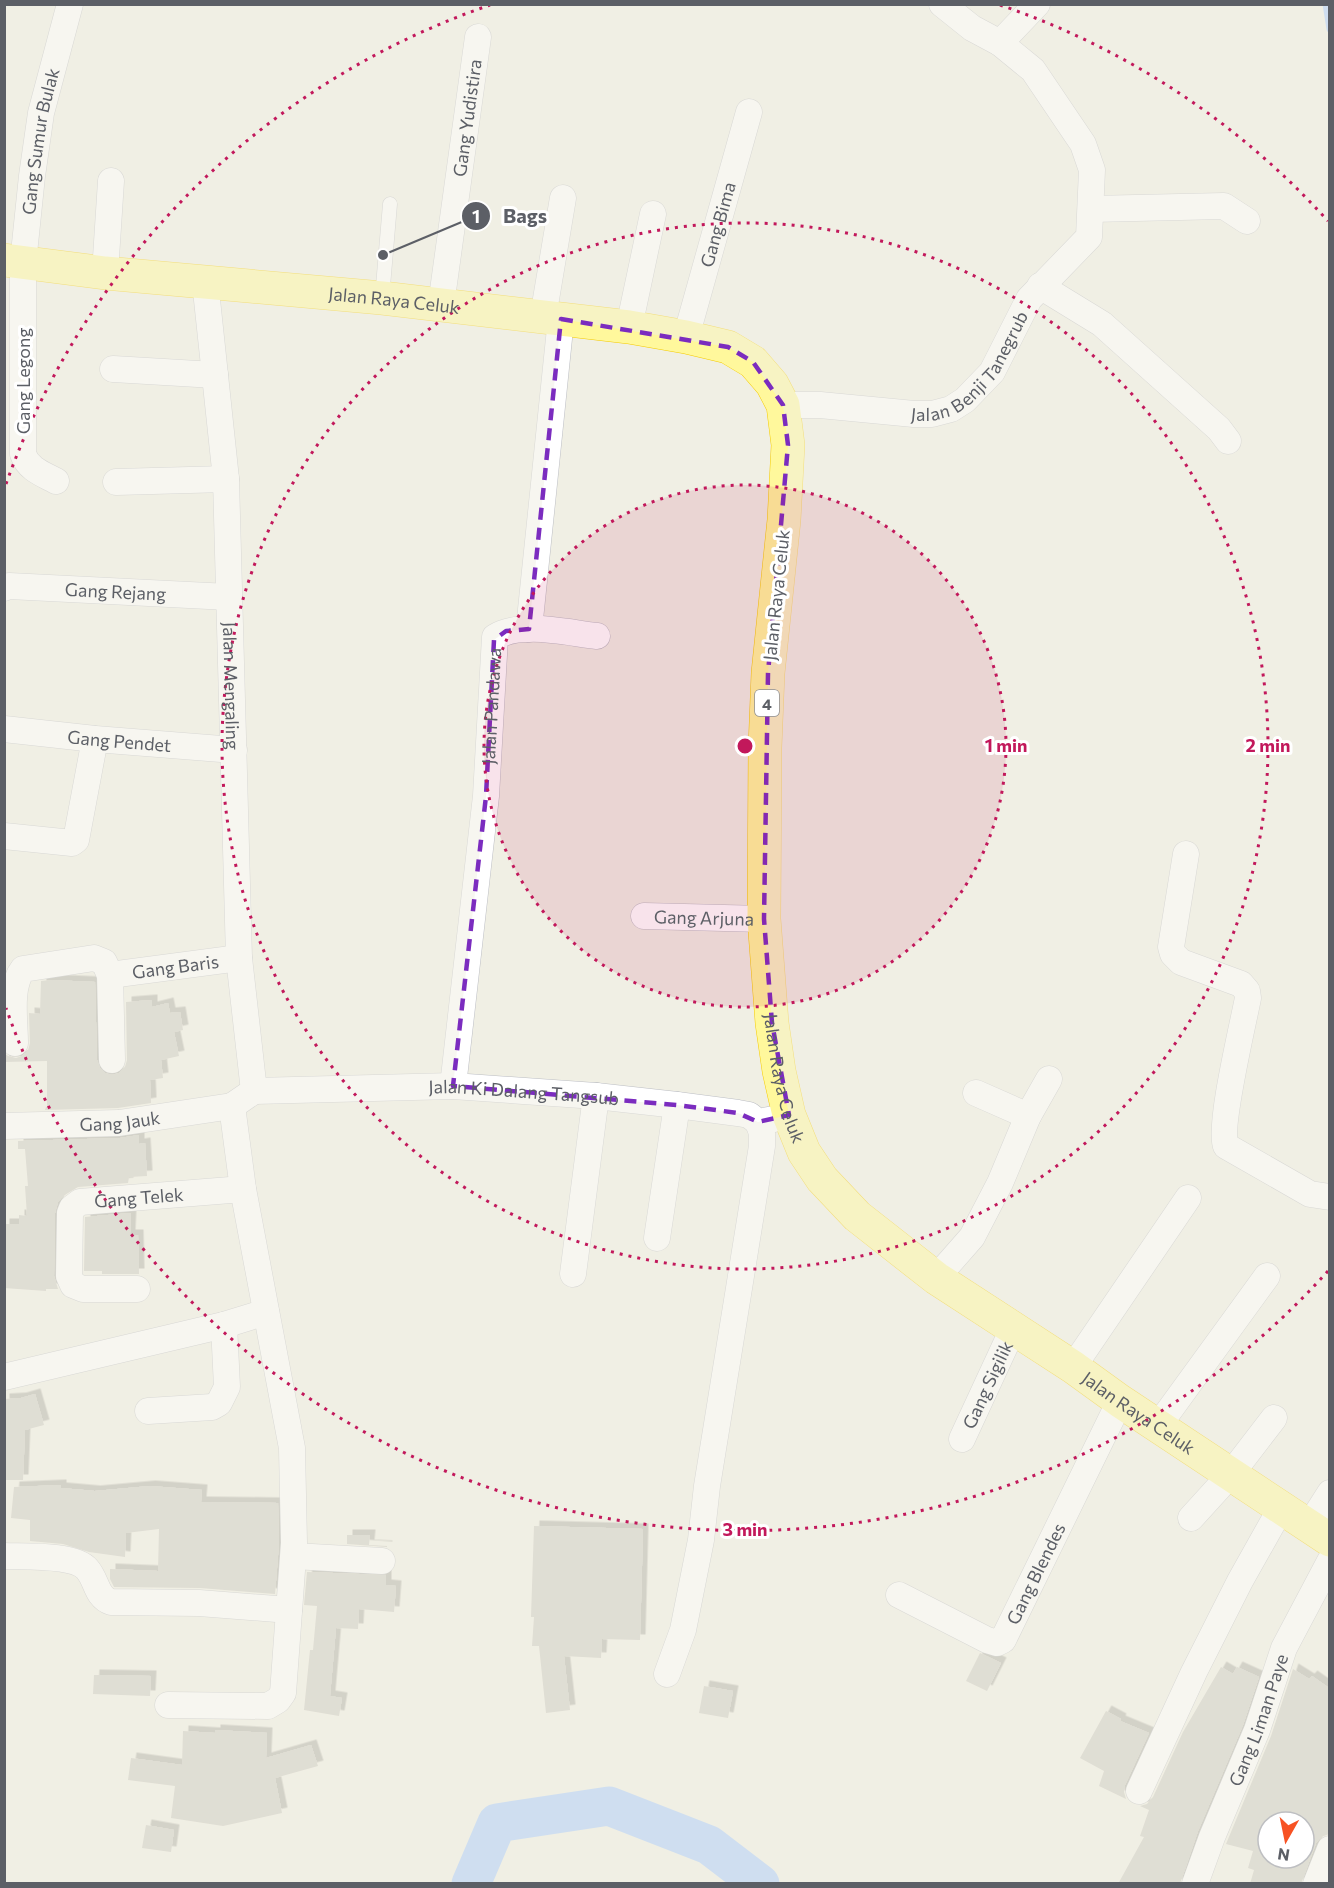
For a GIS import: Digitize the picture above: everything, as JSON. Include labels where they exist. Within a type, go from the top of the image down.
[{"type":"highway","name":"Jalan Raya Celuk","points":[[14,261],[105,273],[383,289],[441,305],[629,327],[686,337],[728,347],[753,362],[772,384],[783,405],[788,445],[784,520],[768,673],[765,747],[764,919],[772,1023],[773,1119],[804,1152],[822,1179],[857,1216],[936,1278],[1073,1367],[1120,1401],[1319,1533]]},
{"type":"street","name":"Jalan Benji Tanegrub","points":[[783,405],[820,405],[915,414],[932,414],[951,409],[965,400],[992,372],[1029,299],[1089,237],[1092,170],[1083,144],[1033,70],[999,43],[972,28],[942,4]]},
{"type":"street","points":[[999,43],[1037,4]]},
{"type":"street","name":"Gang Sumur Bulak","points":[[14,261],[32,176],[41,113],[68,11]]},
{"type":"street","name":"Gang Yudistira","points":[[441,305],[478,38]]},
{"type":"street","name":"Gang Bima","points":[[686,337],[749,112]]},
{"type":"street","points":[[105,273],[111,181]]},
{"type":"street","points":[[562,198],[529,628],[597,636]]},
{"type":"street","points":[[1091,209],[1224,206],[1247,221]]},
{"type":"street","points":[[629,327],[653,214]]},
{"type":"street","name":"Gang Legong","points":[[14,261],[23,454],[30,466],[56,481]]},
{"type":"street","name":"Jalan Mengaling","points":[[205,280],[226,479],[239,958],[254,1091]]},
{"type":"street","points":[[1040,286],[1102,324],[1219,429],[1228,441]]},
{"type":"street","points":[[113,369],[215,375]]},
{"type":"street","points":[[116,482],[226,479]]},
{"type":"street","name":"Gang Rejang","points":[[4,588],[9,586],[229,597]]},
{"type":"street","name":"Jalan Pandawa","points":[[453,1086],[486,796],[494,640],[506,631],[529,628]]},
{"type":"street","name":"Gang Pendet","points":[[4,729],[234,750]]},
{"type":"street","points":[[4,836],[72,843],[76,840],[95,739]]},
{"type":"street","points":[[1186,854],[1171,947],[1173,954],[1181,962],[1241,984],[1247,991],[1248,998],[1223,1140],[1226,1146],[1310,1194],[1329,1197]]},
{"type":"street","name":"Gang Arjuna","points":[[644,916],[764,919]]},
{"type":"street","name":"Gang Baris","points":[[15,1042],[10,986],[23,969],[94,958],[104,962],[110,975],[112,1060]]},
{"type":"street","name":"Gang Baris","points":[[110,975],[239,958]]},
{"type":"street","points":[[936,1278],[972,1237],[1000,1182],[1028,1116],[1049,1079]]},
{"type":"street","name":"Jalan Ki Dalang Tangsub","points":[[254,1091],[453,1086],[596,1096],[773,1119]]},
{"type":"street","points":[[168,1706],[260,1707],[268,1706],[279,1700],[283,1693],[294,1556],[292,1448],[243,1189],[232,1106],[254,1091]]},
{"type":"street","points":[[976,1093],[1028,1116]]},
{"type":"street","points":[[573,1274],[596,1096]]},
{"type":"street","points":[[657,1238],[677,1105]]},
{"type":"street","name":"Gang Jauk","points":[[4,1126],[119,1123],[232,1106]]},
{"type":"street","points":[[667,1674],[683,1630],[700,1540],[762,1146],[762,1133],[773,1119]]},
{"type":"street","name":"Gang Telek","points":[[137,1289],[83,1289],[73,1285],[69,1276],[72,1208],[80,1202],[243,1189]]},
{"type":"street","points":[[1073,1367],[1188,1198]]},
{"type":"street","points":[[1158,1426],[1267,1276]]},
{"type":"street","points":[[4,1377],[224,1325],[266,1312]]},
{"type":"street","points":[[148,1411],[212,1407],[219,1403],[227,1387],[224,1325]]},
{"type":"street","name":"Gang Sigilik","points":[[962,1439],[1013,1329]]},
{"type":"street","name":"Gang Blendes","points":[[899,1595],[987,1640],[997,1642],[1003,1640],[1120,1401]]},
{"type":"street","points":[[1191,1518],[1230,1474],[1274,1418]]},
{"type":"street","points":[[1319,1533],[1329,1493]]},
{"type":"street","points":[[1139,1791],[1214,1632],[1281,1508]]},
{"type":"street","points":[[4,1556],[67,1560],[82,1565],[88,1570],[102,1598],[111,1602],[199,1603],[289,1610]]},
{"type":"street","points":[[294,1556],[382,1561]]},
{"type":"street","name":"Gang Liman Paye","points":[[1195,1884],[1257,1730],[1284,1648],[1329,1562]]},
{"type":"street","points":[[1316,1884],[1329,1849]]},
{"type":"lane","points":[[383,289],[390,204]]},
{"type":"highlighted area","points":[[561,319],[728,347],[753,362],[783,405],[788,445],[768,673],[764,919],[772,1023],[789,1115],[758,1122],[738,1113],[677,1105],[453,1086],[486,796],[494,640],[506,631],[529,629]]},
{"type":"building","points":[[41,981],[95,982],[97,1060],[105,1073],[112,1075],[119,1073],[125,1067],[127,1060],[126,1002],[152,1000],[152,1007],[168,1003],[170,1013],[180,1012],[183,1030],[174,1032],[179,1056],[161,1060],[163,1078],[150,1080],[151,1103],[118,1108],[45,1110],[47,1107],[47,1061],[4,1062],[4,1053],[16,1058],[28,1051],[29,1013],[40,1014]]},
{"type":"building","points":[[139,1135],[139,1144],[145,1143],[147,1176],[129,1177],[128,1183],[78,1187],[58,1202],[55,1213],[54,1276],[58,1289],[46,1289],[46,1291],[4,1288],[4,1224],[19,1224],[19,1215],[27,1216],[25,1186],[28,1186],[25,1149],[18,1149],[18,1141],[120,1138]]},
{"type":"building","points":[[131,1213],[130,1235],[138,1235],[139,1274],[102,1274],[102,1271],[84,1271],[85,1217]]},
{"type":"building","points":[[35,1394],[44,1425],[25,1430],[23,1480],[5,1480],[4,1399]]},
{"type":"building","points":[[61,1485],[61,1488],[95,1491],[150,1486],[202,1490],[201,1502],[278,1503],[279,1543],[275,1594],[200,1588],[114,1587],[110,1579],[110,1569],[158,1571],[159,1529],[126,1533],[125,1557],[89,1552],[63,1544],[30,1541],[30,1520],[11,1518],[14,1487]]},
{"type":"building","points":[[534,1526],[643,1529],[640,1640],[602,1639],[601,1658],[564,1656],[570,1710],[546,1713],[539,1646],[532,1646]]},
{"type":"building","points":[[347,1535],[370,1535],[369,1545],[387,1547],[347,1544]]},
{"type":"building","points":[[307,1572],[386,1575],[386,1585],[396,1586],[394,1612],[359,1609],[358,1629],[336,1628],[330,1696],[342,1698],[339,1716],[304,1710],[317,1606],[304,1605]]},
{"type":"building","points":[[980,1653],[1001,1663],[987,1691],[966,1681]]},
{"type":"building","points":[[1221,1667],[1233,1674],[1237,1667],[1259,1677],[1243,1725],[1198,1831],[1181,1881],[1179,1884],[1118,1884],[1144,1837],[1140,1836],[1149,1810],[1140,1806],[1147,1804],[1153,1797],[1183,1732]]},
{"type":"building","points":[[1293,1669],[1309,1679],[1312,1676],[1329,1688],[1329,1834],[1321,1837],[1316,1843],[1316,1810],[1256,1810],[1256,1870],[1306,1870],[1301,1884],[1250,1884],[1254,1870],[1248,1868],[1253,1851],[1226,1844],[1271,1736]]},
{"type":"building","points":[[94,1675],[151,1676],[150,1696],[93,1694]]},
{"type":"building","points":[[704,1686],[733,1691],[728,1718],[699,1713]]},
{"type":"building","points":[[1106,1711],[1121,1719],[1120,1721],[1149,1733],[1125,1785],[1126,1799],[1099,1786],[1104,1771],[1080,1758]]},
{"type":"building","points":[[215,1730],[267,1733],[266,1758],[311,1745],[318,1766],[275,1778],[282,1813],[223,1826],[171,1818],[175,1786],[128,1780],[131,1758],[182,1765],[183,1731],[215,1733]]},
{"type":"building","points":[[146,1825],[174,1830],[171,1852],[142,1848]]},
{"type":"waterway","points":[[1326,4],[1330,29]]},
{"type":"waterway","points":[[471,1884],[497,1823],[609,1806],[709,1845],[760,1884]]},
{"type":"place","name":"Bags","points":[[383,255]]}]
